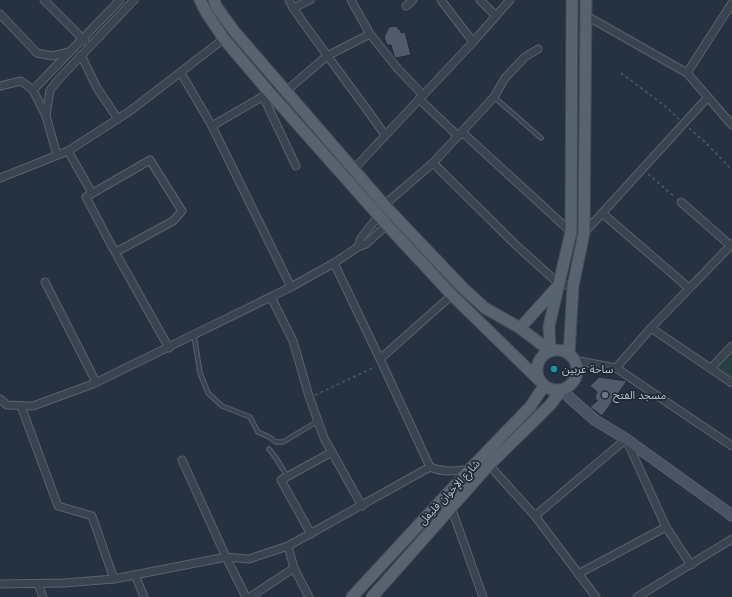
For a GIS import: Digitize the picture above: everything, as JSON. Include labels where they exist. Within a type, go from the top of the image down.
[{"type":"main road","points":[[200,0],[206,12],[224,38],[266,94],[452,295],[541,383],[553,390],[561,390],[573,382],[576,376],[576,368],[571,357],[573,286],[584,234],[584,0],[572,0],[570,232],[549,326],[550,351]]},
{"type":"main road","points":[[214,0],[216,6],[234,31],[386,206],[435,259],[485,308],[520,328],[550,351]]},
{"type":"main road","points":[[520,328],[559,284]]},
{"type":"main road","points":[[541,383],[536,372],[537,364],[541,357],[550,351],[556,350],[563,351],[571,357]]},
{"type":"main road","name":"شارع الإخوان فليفل","points":[[352,597],[471,468],[530,407],[541,383]]},
{"type":"main road","points":[[561,390],[595,420],[626,439],[732,516]]},
{"type":"main road","name":"شارع الإخوان فليفل","points":[[372,597],[489,465],[551,404],[561,390]]},
{"type":"street","points":[[44,0],[90,46]]},
{"type":"street","points":[[33,90],[120,0]]},
{"type":"street","points":[[46,116],[50,90],[81,55],[134,0]]},
{"type":"street","points":[[289,0],[327,56],[385,135]]},
{"type":"street","points":[[293,8],[310,0]]},
{"type":"street","points":[[351,0],[370,34],[421,97],[460,134],[570,232]]},
{"type":"street","points":[[406,6],[413,0]]},
{"type":"street","points":[[441,0],[473,42]]},
{"type":"street","points":[[480,0],[496,16]]},
{"type":"street","points":[[345,178],[473,42],[510,0]]},
{"type":"street","points":[[686,73],[732,3]]},
{"type":"street","points":[[0,14],[37,52],[52,56],[69,52]]},
{"type":"street","points":[[585,15],[686,73],[732,125]]},
{"type":"street","points":[[0,178],[68,151],[118,119],[181,73],[234,31]]},
{"type":"street","points":[[286,91],[327,56],[370,34]]},
{"type":"street","points":[[358,247],[361,238],[386,206],[433,163],[494,97],[505,78],[525,57],[538,48]]},
{"type":"street","points":[[81,55],[97,88],[118,119]]},
{"type":"street","points":[[181,73],[212,126],[291,287]]},
{"type":"street","points":[[0,86],[21,81],[33,90],[46,116],[57,155]]},
{"type":"street","points":[[212,126],[266,94],[296,166]]},
{"type":"street","points":[[584,234],[708,97]]},
{"type":"street","points":[[68,151],[92,193]]},
{"type":"street","points":[[116,252],[173,221],[182,211],[150,160],[86,197],[116,252],[169,348]]},
{"type":"street","points":[[433,163],[517,246],[559,284],[573,286]]},
{"type":"street","points":[[616,368],[651,328],[731,245],[681,202]]},
{"type":"street","points":[[602,213],[689,288]]},
{"type":"street","points":[[0,398],[6,405],[33,406],[96,382],[169,348],[291,287],[334,263],[358,247],[366,244],[397,217]]},
{"type":"street","points":[[334,263],[430,467],[440,471],[456,471],[471,468]]},
{"type":"street","points":[[45,282],[96,382]]},
{"type":"street","points":[[381,361],[452,295]]},
{"type":"street","points":[[271,297],[293,341],[324,438],[362,506]]},
{"type":"street","points":[[651,328],[732,383]]},
{"type":"street","points":[[710,368],[732,346]]},
{"type":"street","points":[[571,357],[616,368],[732,446]]},
{"type":"street","points":[[21,406],[58,506],[92,516],[114,579]]},
{"type":"street","points":[[535,516],[626,439],[666,528],[691,565]]},
{"type":"street","points":[[311,534],[280,480],[332,452]]},
{"type":"street","points":[[182,460],[246,597]]},
{"type":"street","points":[[489,465],[535,516],[596,597]]},
{"type":"street","points":[[0,584],[64,583],[114,579],[226,557],[249,559],[288,546],[430,467]]},
{"type":"street","points":[[451,507],[483,597]]},
{"type":"street","points":[[578,574],[666,528]]},
{"type":"street","points":[[637,597],[732,539]]},
{"type":"street","points":[[288,546],[294,568],[309,597]]},
{"type":"street","points":[[250,597],[294,568]]},
{"type":"street","points":[[135,575],[144,597]]},
{"type":"street","points":[[38,584],[43,597]]},
{"type":"lane","points":[[494,97],[541,138]]},
{"type":"lane","points":[[194,335],[200,374],[208,393],[222,406],[250,417],[258,432],[269,436],[276,442],[283,442],[318,421]]},
{"type":"lane","points":[[269,449],[287,476]]},
{"type":"path","points":[[620,73],[665,106],[705,142],[732,170]]},
{"type":"path","points":[[642,169],[681,202]]},
{"type":"path","points":[[310,398],[381,361]]},
{"type":"green space","points":[[732,350],[732,379],[716,368]]},
{"type":"building","points":[[397,26],[398,29],[401,30],[401,33],[405,32],[411,55],[396,58],[391,45],[387,45],[384,37],[389,27]]},
{"type":"building","points":[[599,377],[627,381],[602,416],[590,407],[597,401],[595,397],[597,392],[590,386]]},
{"type":"place","name":"ساحة عربين","points":[[554,369]]},
{"type":"place","name":"مسجد الفتح","points":[[605,395]]}]
